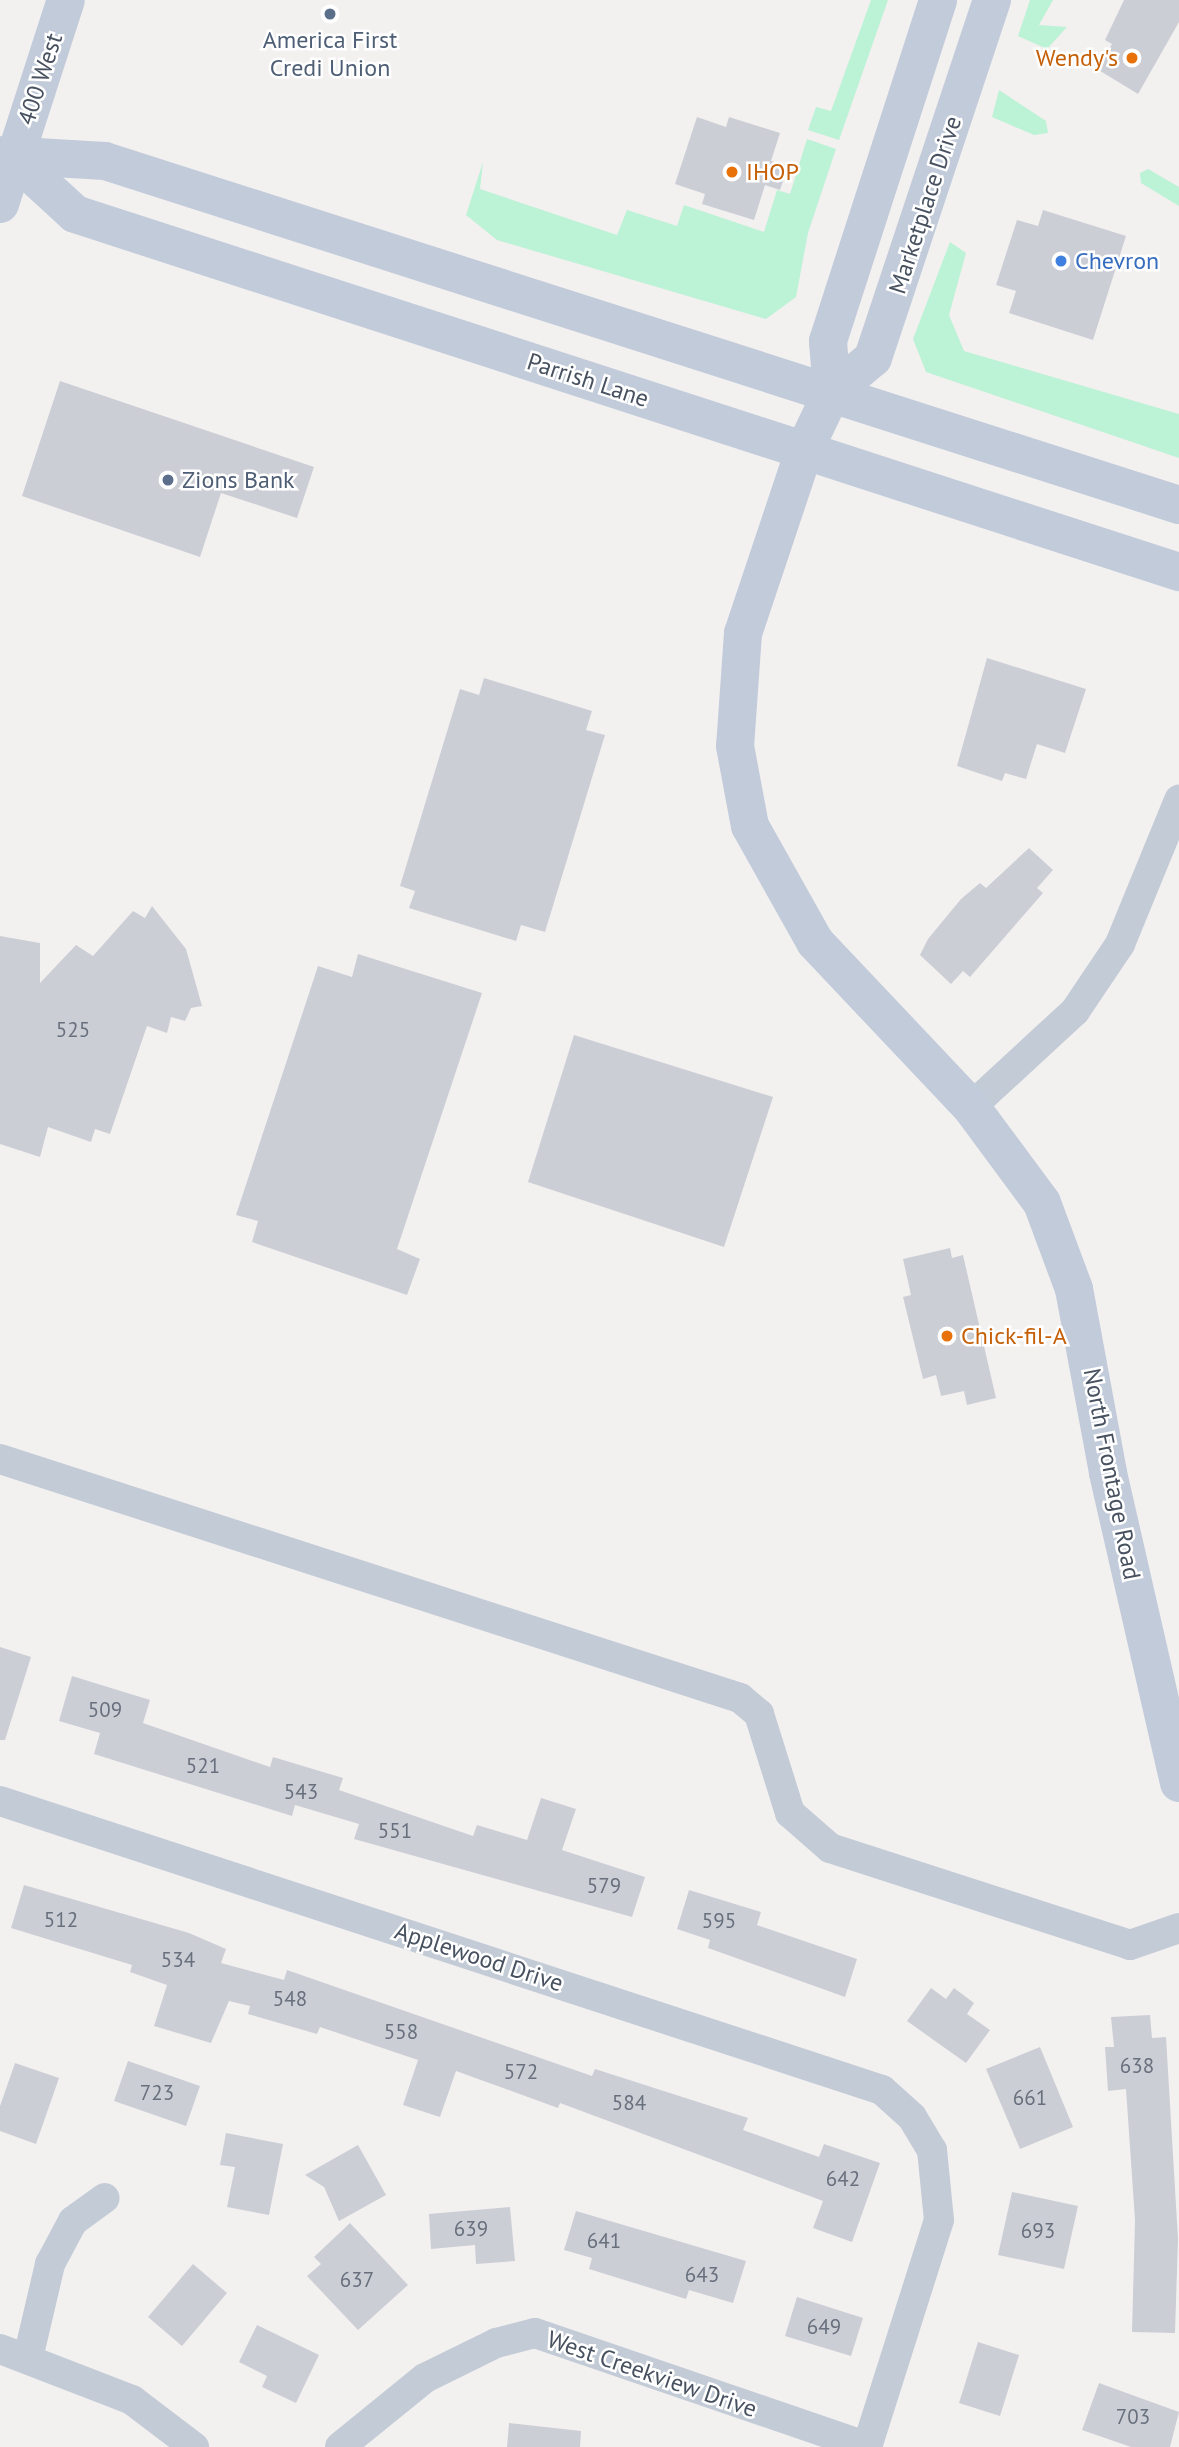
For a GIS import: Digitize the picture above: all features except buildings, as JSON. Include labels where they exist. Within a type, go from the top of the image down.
[{"type":"main road","name":"400 West","points":[[0,204],[7,156],[66,0]]},
{"type":"main road","name":"Marketplace Drive","points":[[832,392],[828,341],[938,0]]},
{"type":"main road","name":"Marketplace Drive","points":[[804,450],[832,392],[873,358],[992,0]]},
{"type":"main road","points":[[7,156],[105,161],[1179,505]]},
{"type":"main road","name":"Parrish Lane","points":[[7,156],[75,214],[1179,572]]},
{"type":"main road","name":"North Frontage Road","points":[[804,450],[743,632],[734,746],[750,826],[815,942],[971,1107],[1042,1203],[1074,1289],[1108,1473],[1179,1783]]},
{"type":"street","points":[[971,1107],[1083,1000],[1120,944],[1179,800]]},
{"type":"street","points":[[0,1458],[740,1698],[759,1714],[790,1813],[830,1848],[1130,1945],[1179,1928]]},
{"type":"street","name":"Applewood Drive","points":[[0,1801],[882,2090],[912,2117],[932,2150],[939,2220],[867,2447]]},
{"type":"street","points":[[105,2198],[73,2221],[50,2264],[14,2354],[132,2400],[194,2447]]},
{"type":"street","name":"West Creekview Drive","points":[[340,2447],[425,2378],[496,2343],[535,2333],[867,2447]]},
{"type":"green space","points":[[871,0],[888,0],[839,140],[808,130],[816,107],[831,111]]},
{"type":"green space","points":[[1030,0],[1053,0],[1039,25],[1067,27],[1047,49],[1018,36]]},
{"type":"green space","points":[[999,90],[1046,121],[1048,133],[1034,135],[992,117]]},
{"type":"green space","points":[[807,139],[836,149],[808,233],[796,297],[766,319],[497,240],[466,215],[483,162],[480,189],[617,235],[627,210],[677,226],[684,205],[764,232],[777,190],[790,194]]},
{"type":"green space","points":[[1148,169],[1179,187],[1179,206],[1141,183],[1140,173]]},
{"type":"green space","points":[[950,242],[966,253],[949,315],[964,351],[1179,414],[1179,458],[926,372],[913,339]]},
{"type":"place","name":"America First Credi Union","points":[[330,14]]},
{"type":"place","name":"Wendy's","points":[[1132,58]]},
{"type":"place","name":"IHOP","points":[[732,172]]},
{"type":"place","name":"Chevron","points":[[1061,261]]},
{"type":"place","name":"Zions Bank","points":[[168,480]]},
{"type":"place","name":"Chick-fil-A","points":[[947,1336]]}]
